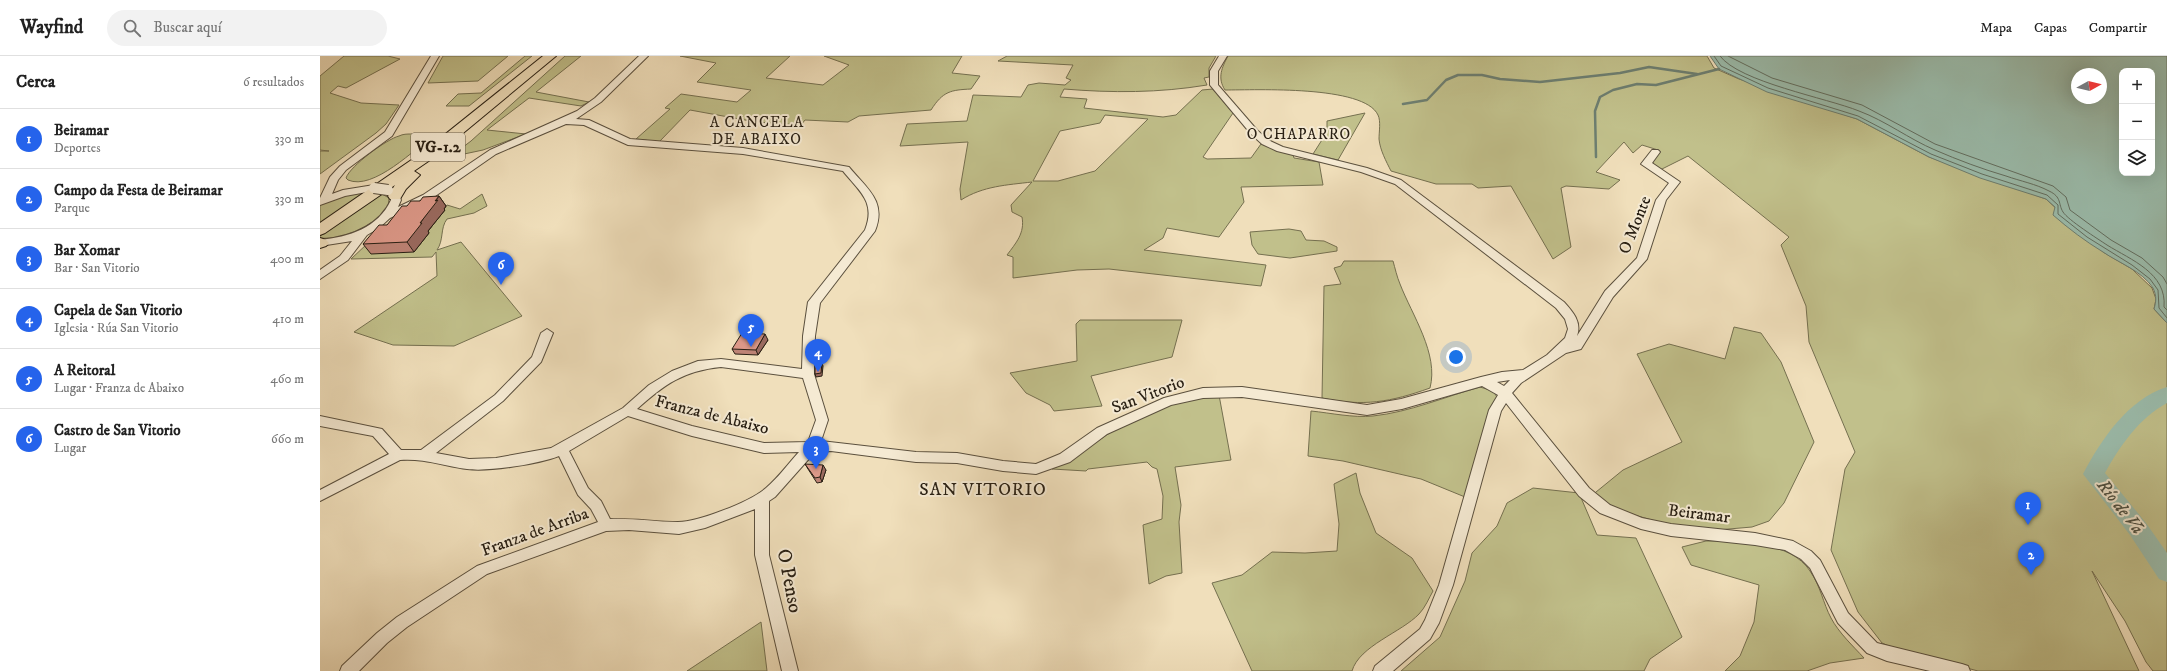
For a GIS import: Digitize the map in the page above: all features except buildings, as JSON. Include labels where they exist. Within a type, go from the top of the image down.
[{"type":"highway","points":[[365,189],[421,151],[542,56]]},
{"type":"highway","name":"VG-1.2","points":[[323,240],[550,56]]},
{"type":"highway","points":[[393,195],[407,179],[477,126],[557,56]]},
{"type":"street","points":[[322,201],[333,179],[343,168],[389,134],[435,56]]},
{"type":"street","points":[[323,273],[344,258],[365,231],[387,216],[427,197],[493,152],[565,121],[598,100],[644,56]]},
{"type":"street","points":[[1223,56],[1214,71],[1214,85],[1254,132],[1265,142],[1280,149],[1364,170],[1398,182],[1560,305],[1571,318],[1573,332],[1564,349]]},
{"type":"street","points":[[565,121],[586,122],[628,142],[742,151],[846,169],[873,202],[875,218],[870,231],[836,272],[814,302],[809,336],[808,374],[822,420],[813,445]]},
{"type":"street","name":"O Monte","points":[[1591,321],[1610,294],[1642,259],[1661,200],[1675,182],[1646,164],[1655,152]]},
{"type":"street","points":[[343,168],[339,178],[341,183],[365,189],[414,199],[437,189]]},
{"type":"street","points":[[322,201],[365,189]]},
{"type":"street","points":[[387,216],[393,195]]},
{"type":"street","points":[[323,240],[365,231]]},
{"type":"street","points":[[323,240],[340,247],[341,254],[323,273]]},
{"type":"street","points":[[1381,671],[1425,634],[1431,623],[1446,585],[1496,410],[1513,384],[1564,349],[1577,346],[1591,321],[1571,318]]},
{"type":"street","points":[[423,456],[499,398],[537,358],[547,333]]},
{"type":"street","name":"Franza de Abaixo","points":[[320,496],[398,455],[413,454],[470,464],[496,464],[553,453],[627,411],[653,388],[676,374],[698,365],[721,363],[808,374]]},
{"type":"street","name":"San Vitorio","points":[[813,445],[916,457],[957,458],[1003,466],[1036,469],[1065,458],[1102,431],[1156,406],[1188,395],[1242,392],[1367,410],[1402,404],[1435,393],[1481,381],[1513,374],[1526,374]]},
{"type":"street","points":[[1481,381],[1491,384],[1506,393]]},
{"type":"street","name":"Beiramar","points":[[1506,393],[1565,470],[1584,492],[1606,509],[1641,523],[1671,530],[1755,539],[1788,545],[1806,555],[1815,564],[1843,618],[1872,648],[1887,654],[1962,671]]},
{"type":"street","name":"Franza de Abaixo","points":[[627,411],[692,431],[764,448],[813,445]]},
{"type":"street","points":[[320,421],[376,432],[398,455]]},
{"type":"street","name":"Franza de Arriba","points":[[348,671],[382,638],[402,622],[482,570],[606,525],[629,524],[680,528],[705,522],[747,507],[770,493],[813,445]]},
{"type":"street","points":[[561,449],[573,469],[583,491],[596,505],[606,525]]},
{"type":"street","name":"O Penso","points":[[762,498],[762,555],[775,614],[790,671]]},
{"type":"shaded area","points":[[344,56],[388,56],[400,59],[346,88],[338,86],[330,93],[361,103],[399,105],[386,124],[376,133],[320,174],[320,151],[329,151],[320,150],[320,76]]},
{"type":"shaded area","points":[[443,56],[508,56],[478,81],[428,83]]},
{"type":"shaded area","points":[[525,56],[532,56],[469,106],[446,106],[458,94],[481,93]]},
{"type":"shaded area","points":[[565,56],[581,56],[536,92],[589,102],[581,106],[529,98],[487,130],[526,134],[483,150],[450,157],[471,141]]},
{"type":"shaded area","points":[[680,56],[790,56],[766,78],[823,85],[849,65],[824,56],[962,56],[952,73],[980,76],[971,89],[953,91],[944,95],[931,110],[859,116],[848,122],[805,120],[801,125],[756,122],[690,110],[659,142],[636,139],[670,109],[665,108],[681,94],[737,102],[751,90],[697,82],[716,63]]},
{"type":"shaded area","points":[[1007,56],[1216,56],[1209,68],[1209,77],[1204,78],[1207,85],[1171,90],[1136,92],[1064,89],[1060,97],[1087,99],[1084,108],[1163,117],[1176,115],[1202,90],[1213,89],[1233,113],[1203,157],[1207,159],[1251,158],[1261,144],[1293,155],[1294,158],[1319,162],[1323,185],[1241,187],[1244,202],[1219,237],[1167,228],[1163,238],[1144,250],[1266,265],[1261,286],[1109,269],[1077,270],[1013,278],[1013,257],[1007,255],[1019,238],[1023,223],[1022,217],[1012,212],[1011,205],[1032,182],[1004,185],[987,189],[969,195],[961,200],[960,189],[968,142],[900,146],[907,124],[967,121],[973,95],[1021,97],[1028,85],[1039,83],[1065,85],[1071,80],[1066,78],[1073,65],[998,61]],"holes":[[[1105,115],[1148,119],[1095,171],[1058,181],[1033,181],[1060,131],[1100,123]]]},
{"type":"shaded area","points":[[1228,56],[1707,56],[1714,68],[1739,79],[1857,119],[1929,157],[2046,199],[2103,252],[2132,269],[2152,288],[2156,299],[2154,309],[2167,323],[2167,671],[2153,671],[2146,662],[2125,621],[2092,571],[2139,671],[1978,671],[1896,649],[1882,643],[1858,612],[1831,550],[1845,469],[1855,452],[1809,342],[1806,306],[1781,245],[1789,237],[1688,156],[1660,170],[1653,165],[1653,160],[1658,150],[1642,145],[1633,153],[1624,142],[1596,172],[1620,180],[1609,189],[1566,186],[1561,188],[1571,247],[1553,259],[1511,186],[1478,188],[1472,184],[1436,184],[1391,171],[1379,139],[1379,117],[1369,105],[1353,98],[1308,91],[1225,90],[1221,81],[1221,73]]},
{"type":"shaded area","points":[[1365,113],[1338,160],[1313,154],[1327,132],[1327,121]]},
{"type":"shaded area","points":[[406,134],[435,134],[393,167],[369,180],[358,182],[348,180],[346,178],[361,160],[393,138]]},
{"type":"shaded area","points":[[369,192],[320,224],[320,204],[342,195]]},
{"type":"shaded area","points":[[382,194],[389,198],[388,209],[374,221],[357,231],[339,237],[320,238],[320,236]]},
{"type":"shaded area","points":[[482,194],[487,206],[474,213],[447,219],[443,226],[441,242],[437,250],[461,242],[522,316],[454,346],[393,345],[354,332],[437,276],[436,252],[432,257],[351,259],[368,243],[427,233],[447,205],[460,209]]},
{"type":"shaded area","points":[[1289,229],[1301,231],[1306,240],[1324,241],[1337,247],[1337,251],[1290,258],[1258,254],[1252,245],[1250,232]]},
{"type":"shaded area","points":[[1344,261],[1393,261],[1405,296],[1428,348],[1432,375],[1430,388],[1402,397],[1377,402],[1337,401],[1322,398],[1324,286],[1341,284],[1334,268],[1341,266]]},
{"type":"shaded area","points":[[1080,320],[1182,320],[1172,357],[1091,376],[1102,406],[1054,411],[1050,405],[1026,393],[1010,373],[1077,361],[1076,324]]},
{"type":"shaded area","points":[[1734,327],[1761,333],[1781,362],[1814,442],[1784,503],[1769,521],[1752,527],[1694,532],[1585,501],[1623,470],[1682,442],[1637,354],[1669,344],[1725,359]]},
{"type":"shaded area","points":[[1480,387],[1493,391],[1497,397],[1465,497],[1421,479],[1343,461],[1308,456],[1311,411],[1350,416],[1373,416],[1414,408]]},
{"type":"shaded area","points":[[1219,395],[1231,460],[1175,467],[1181,505],[1179,522],[1182,573],[1166,576],[1149,584],[1143,525],[1162,519],[1163,496],[1157,469],[1152,467],[1147,462],[1088,469],[1086,471],[1052,469],[1065,463],[1117,428],[1178,401]]},
{"type":"shaded area","points":[[1356,473],[1360,493],[1376,533],[1412,558],[1433,591],[1421,612],[1412,621],[1363,654],[1356,662],[1352,671],[1252,671],[1212,583],[1242,575],[1272,552],[1305,553],[1337,551],[1339,524],[1334,484]]},
{"type":"shaded area","points":[[1533,488],[1579,493],[1597,535],[1636,538],[1682,637],[1650,659],[1644,671],[1401,671],[1440,637],[1465,581],[1472,553],[1497,526],[1507,503]]},
{"type":"shaded area","points":[[1706,541],[1733,541],[1777,548],[1801,561],[1814,577],[1834,624],[1864,658],[1830,663],[1807,671],[1725,671],[1740,656],[1754,622],[1759,585],[1691,565],[1682,547]]},
{"type":"shaded area","points":[[761,622],[767,671],[687,671]]},
{"type":"water","points":[[1710,56],[2167,56],[2167,323],[2154,309],[2156,296],[2153,288],[2148,282],[2137,272],[2096,248],[2065,225],[2053,215],[2055,207],[2046,199],[1980,178],[1929,157],[1857,119],[1767,92],[1719,69]]},
{"type":"waterway","points":[[1403,104],[1427,100],[1446,80],[1458,75],[1482,75],[1500,79],[1540,82],[1620,73],[1649,67],[1697,74]]},
{"type":"waterway","points":[[1596,157],[1595,111],[1600,97],[1613,90],[1637,84],[1656,85],[1719,69]]},
{"type":"waterway","name":"Río de Va","points":[[2167,394],[2144,408],[2124,428],[2094,474],[2138,529],[2167,572]]},
{"type":"place","name":"Castro de San Vitorio","points":[[501,285]]},
{"type":"place","name":"A Reitoral","points":[[751,347]]},
{"type":"place","name":"Capela de San Vitorio","points":[[818,372]]},
{"type":"place","name":"Bar Xomar","points":[[816,469]]},
{"type":"place","name":"Beiramar","points":[[2028,525]]},
{"type":"place","name":"Campo da Festa de Beiramar","points":[[2031,575]]},
{"type":"district","name":"A CANCELA DE ABAIXO","points":[[757,130]]},
{"type":"district","name":"O CHAPARRO","points":[[1299,134]]},
{"type":"district","name":"SAN VITORIO","points":[[983,490]]}]
